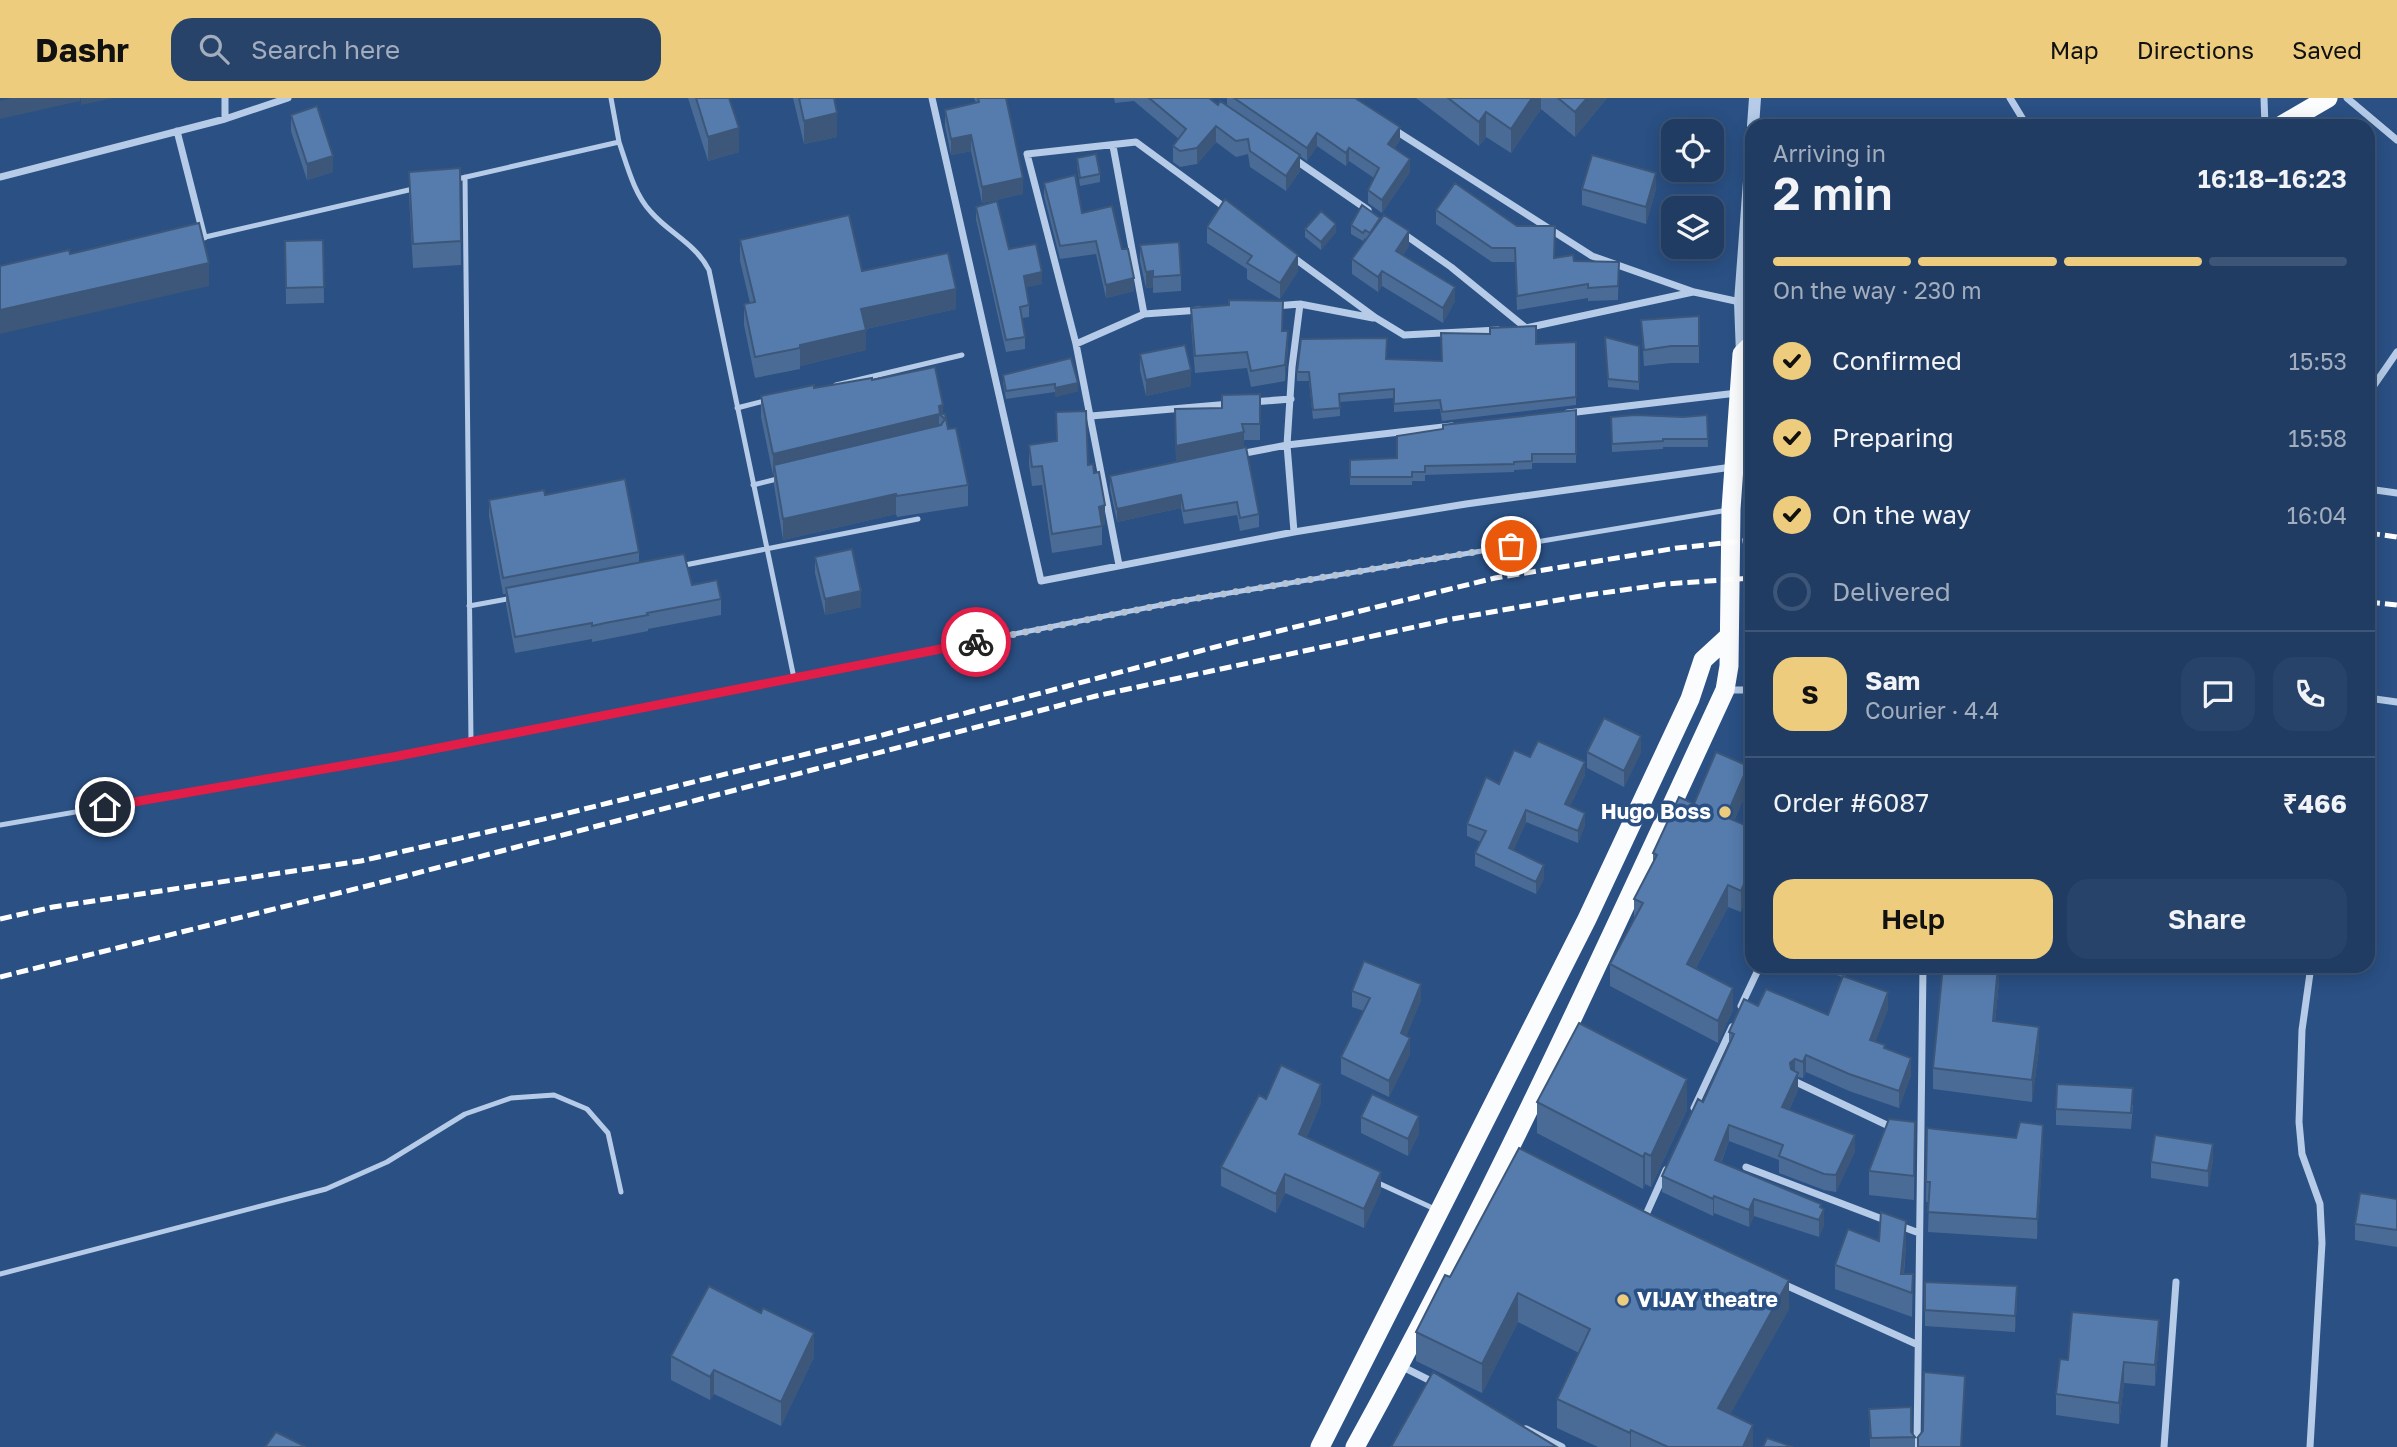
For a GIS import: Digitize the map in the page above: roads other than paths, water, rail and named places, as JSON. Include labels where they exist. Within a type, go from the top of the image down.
[{"type":"highway","points":[[2292,119],[2328,98]]},
{"type":"highway","points":[[1355,1447],[1515,1157],[1725,690],[1729,666],[1731,509],[1745,362]]},
{"type":"highway","points":[[1320,1447],[1587,919],[1690,699],[1703,660],[1728,637]]},
{"type":"street","points":[[225,98],[225,119]]},
{"type":"street","points":[[0,177],[225,119],[288,98]]},
{"type":"street","points":[[932,98],[1041,581],[1294,532],[1466,503],[1734,467]]},
{"type":"street","points":[[1754,119],[1755,98]]},
{"type":"street","points":[[2010,98],[2023,119]]},
{"type":"street","points":[[2264,98],[2264,119]]},
{"type":"street","points":[[2347,98],[2372,119]]},
{"type":"street","points":[[2375,122],[2397,140]]},
{"type":"street","points":[[1390,127],[1592,256],[1693,292],[1740,302]]},
{"type":"street","points":[[177,131],[204,237]]},
{"type":"street","points":[[1119,565],[1076,344],[1027,154],[1136,142],[1234,214]]},
{"type":"street","points":[[1113,146],[1144,314]]},
{"type":"street","points":[[1283,152],[1373,213]]},
{"type":"street","points":[[1395,229],[1451,267],[1526,328]]},
{"type":"street","points":[[1745,235],[1740,302],[1745,336]]},
{"type":"street","points":[[1278,246],[1376,318],[1404,335],[1526,328],[1693,292]]},
{"type":"street","points":[[1294,532],[1287,444],[1292,367],[1300,304]]},
{"type":"street","points":[[1261,306],[1300,304],[1376,318]]},
{"type":"street","points":[[1076,344],[1144,314],[1209,310]]},
{"type":"street","points":[[2375,384],[2397,352]]},
{"type":"street","points":[[1562,413],[1740,393]]},
{"type":"street","points":[[1091,416],[1291,398]]},
{"type":"street","points":[[1235,456],[1287,444],[1466,424]]},
{"type":"street","points":[[1104,483],[1117,480]]},
{"type":"street","points":[[2375,490],[2397,493]]},
{"type":"street","points":[[1725,690],[1745,690]]},
{"type":"street","points":[[2375,699],[2397,702]]},
{"type":"street","points":[[1689,1120],[1757,973]]},
{"type":"street","points":[[1917,1447],[1916,1344],[1923,973]]},
{"type":"street","points":[[2310,973],[2302,1030],[2299,1122],[2302,1154],[2320,1204],[2322,1243],[2310,1447]]},
{"type":"street","points":[[1796,1082],[1896,1129]]},
{"type":"street","points":[[1909,1135],[1921,1141]]},
{"type":"street","points":[[1643,1220],[1672,1157]]},
{"type":"street","points":[[1746,1167],[1919,1233]]},
{"type":"street","points":[[1631,1214],[1656,1226]]},
{"type":"street","points":[[1768,1276],[1916,1344]]},
{"type":"street","points":[[2164,1447],[2176,1282]]},
{"type":"street","points":[[1400,1365],[1450,1390]]},
{"type":"street","points":[[1512,1422],[1562,1447]]},
{"type":"lane","points":[[611,98],[619,142],[636,188],[648,209],[696,250],[709,270],[794,678]]},
{"type":"lane","points":[[439,183],[619,142]]},
{"type":"lane","points":[[466,177],[471,742]]},
{"type":"lane","points":[[190,240],[426,186]]},
{"type":"lane","points":[[830,386],[962,355]]},
{"type":"lane","points":[[737,408],[777,398]]},
{"type":"lane","points":[[753,485],[793,475]]},
{"type":"lane","points":[[0,825],[471,742],[1181,601],[1731,509]]},
{"type":"lane","points":[[672,567],[918,519]]},
{"type":"lane","points":[[469,606],[523,596]]},
{"type":"lane","points":[[0,1273],[326,1189],[387,1162],[466,1114],[510,1098],[554,1095],[587,1109],[608,1133],[621,1192]]},
{"type":"lane","points":[[1366,1177],[1439,1211]]},
{"type":"railway","points":[[2375,534],[2397,537]]},
{"type":"railway","points":[[0,919],[53,907],[361,861],[875,737],[1234,642],[1495,578],[1677,548],[1745,541]]},
{"type":"railway","points":[[0,977],[371,885],[1096,696],[1447,620],[1666,584],[1745,578]]},
{"type":"railway","points":[[2375,603],[2397,605]]},
{"type":"place","name":"Hugo Boss","points":[[1725,812]]},
{"type":"place","name":"VIJAY theatre","points":[[1623,1300]]}]
